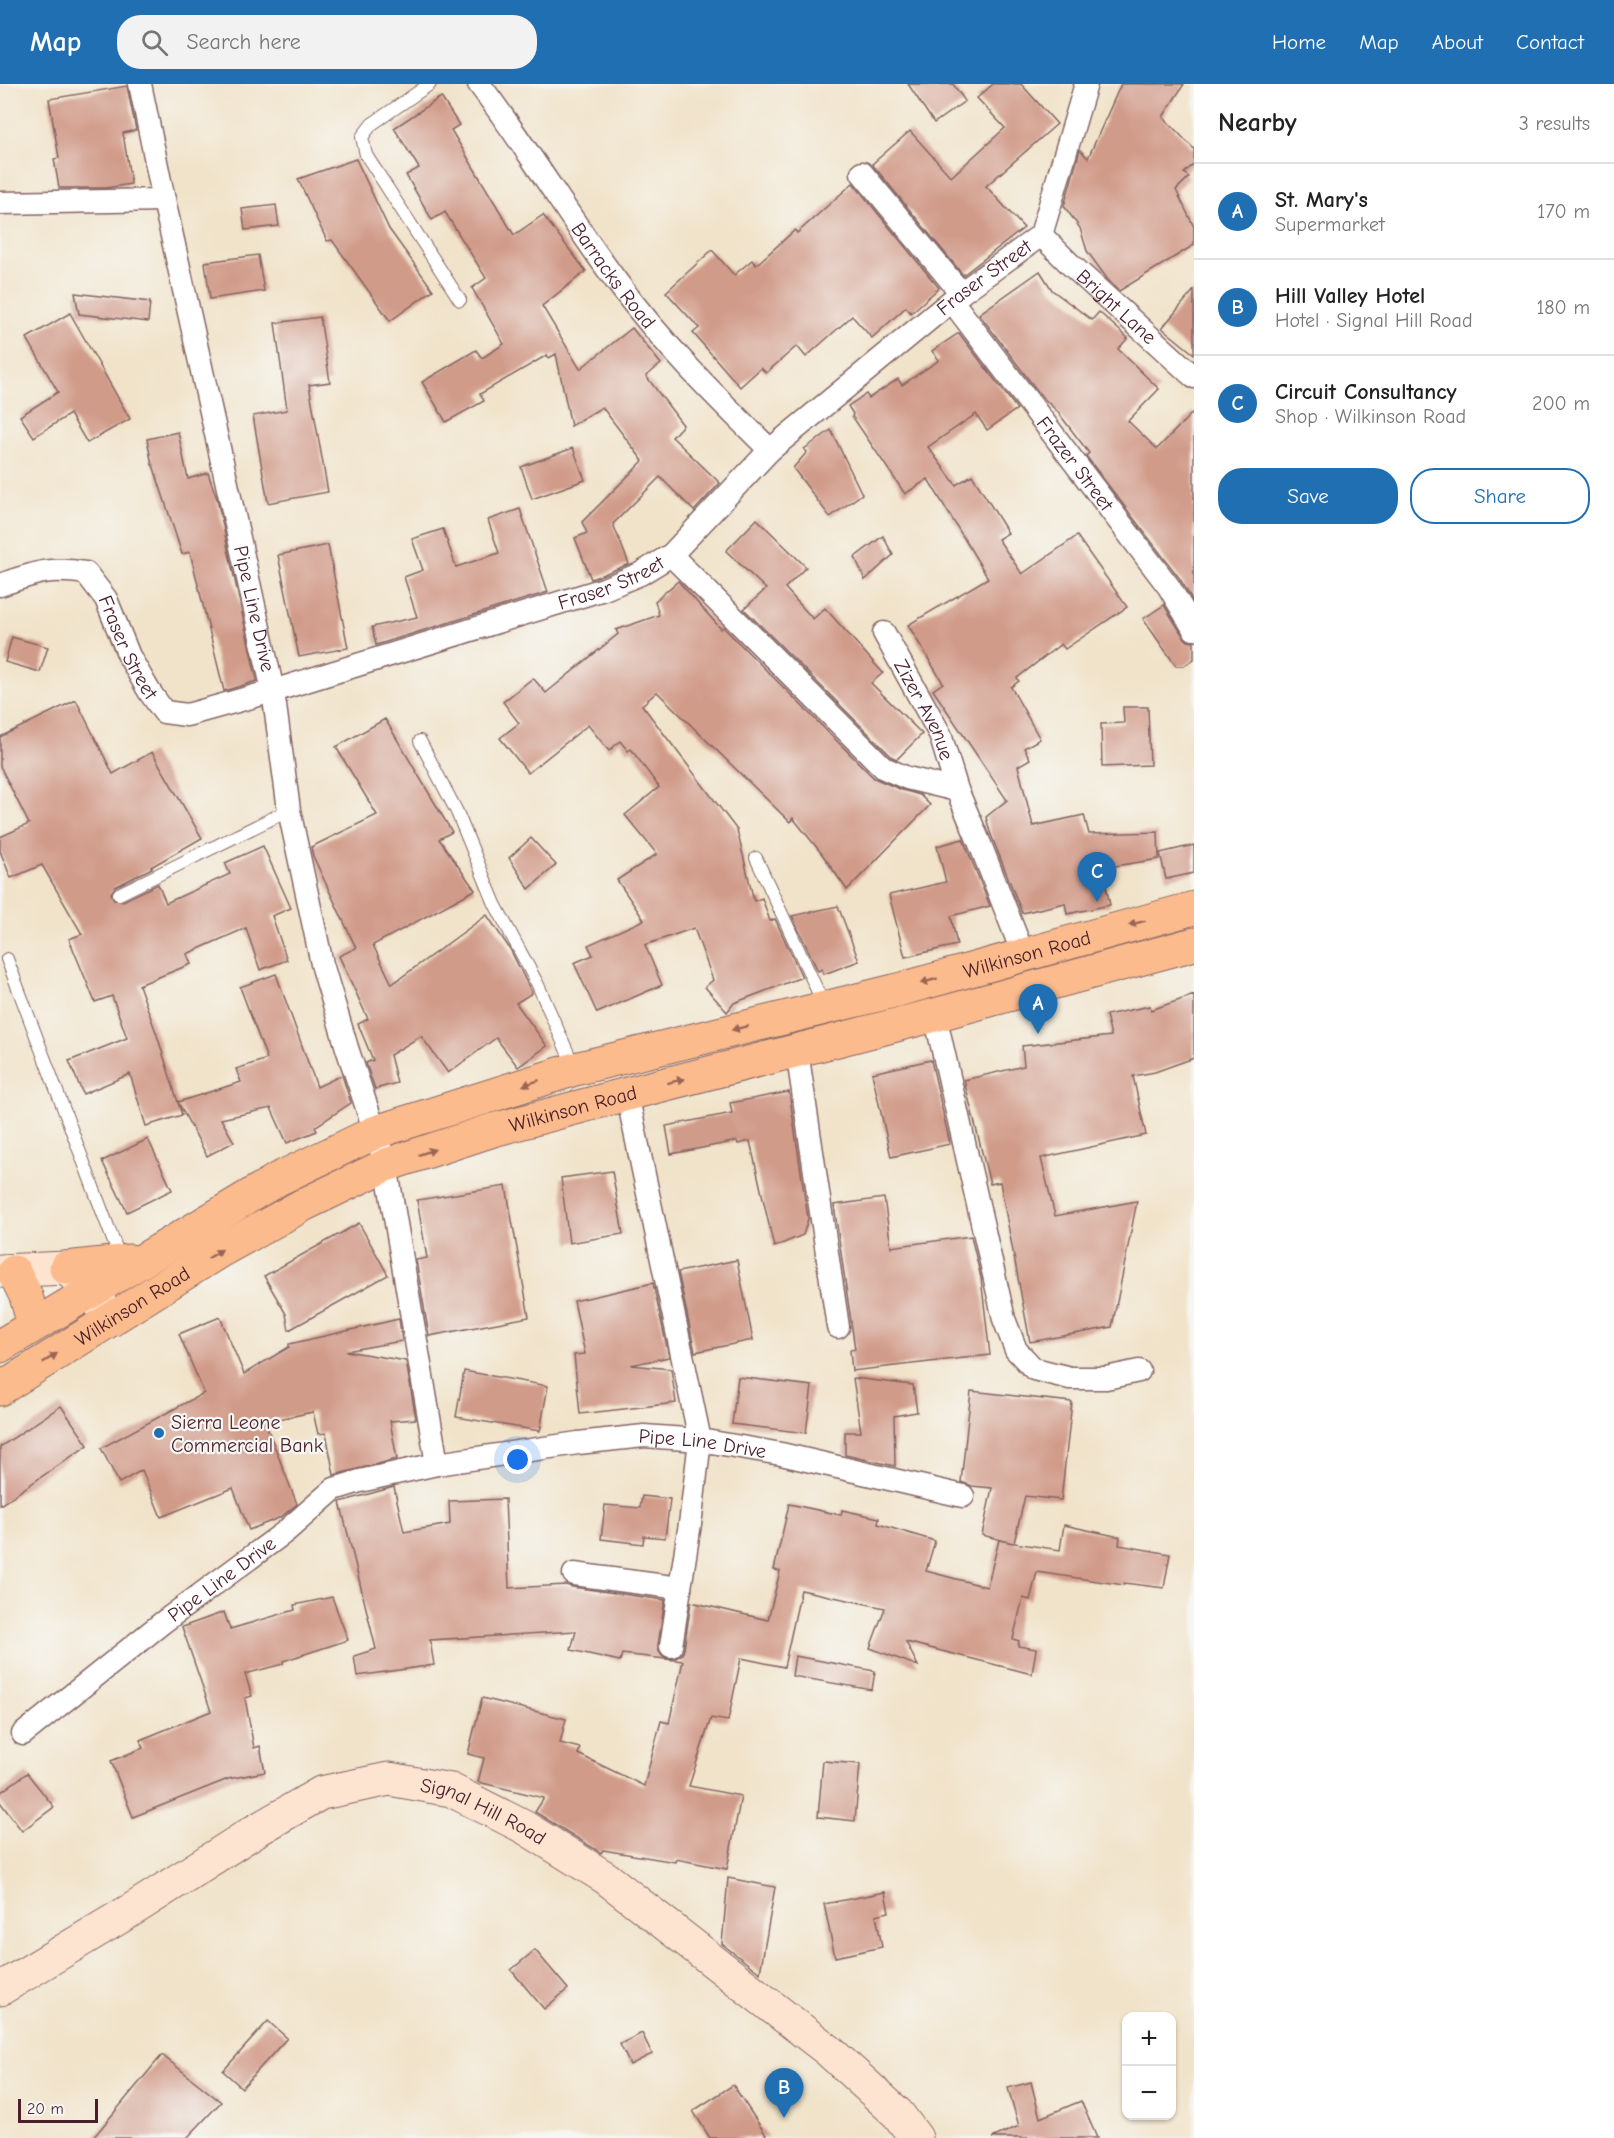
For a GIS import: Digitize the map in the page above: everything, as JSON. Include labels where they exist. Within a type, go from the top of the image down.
[{"type":"main road","name":"Wilkinson Road","points":[[0,1346],[79,1297],[131,1261],[278,1179],[376,1132],[575,1069],[894,991],[1194,908]]},
{"type":"main road","name":"Wilkinson Road","points":[[0,1389],[220,1251],[305,1204],[386,1165],[493,1130],[935,1015],[1194,944]]},
{"type":"main road","points":[[7,1272],[131,1261]]},
{"type":"main road","points":[[66,1268],[79,1297],[100,1327]]},
{"type":"main road","points":[[7,1272],[79,1297]]},
{"type":"main road","points":[[7,1272],[26,1296],[34,1324]]},
{"type":"main road","name":"Signal Hill Road","points":[[0,1989],[138,1906],[255,1831],[321,1793],[389,1779],[451,1790],[524,1827],[606,1878],[829,2051],[898,2114],[916,2138]]},
{"type":"street","name":"Pipe Line Drive","points":[[140,84],[273,691],[289,810],[322,964],[386,1165]]},
{"type":"street","name":"Barracks Road","points":[[479,84],[502,113],[617,283],[700,381],[770,450]]},
{"type":"street","name":"Fraser Street","points":[[0,585],[36,572],[63,569],[86,573],[106,599],[129,656],[149,691],[164,712],[187,715],[273,691],[604,589],[640,574],[671,555],[770,450],[956,297],[1041,235],[1086,84]]},
{"type":"street","name":"Frazer Street","points":[[862,173],[1169,587],[1194,629]]},
{"type":"street","points":[[0,203],[164,200]]},
{"type":"street","name":"Bright Lane","points":[[1041,235],[1194,377]]},
{"type":"street","points":[[671,555],[884,768],[906,778],[957,790]]},
{"type":"street","name":"Zizer Avenue","points":[[884,633],[940,734],[957,790],[1023,954]]},
{"type":"street","points":[[935,1015],[1005,1319],[1016,1350],[1034,1369],[1070,1378],[1106,1378],[1139,1371]]},
{"type":"street","points":[[797,1051],[838,1327]]},
{"type":"street","points":[[627,1094],[700,1440],[671,1646]]},
{"type":"street","points":[[386,1165],[437,1464]]},
{"type":"street","name":"Pipe Line Drive","points":[[23,1734],[162,1623],[285,1532],[334,1489],[360,1481],[437,1464],[578,1443],[644,1436],[700,1440],[781,1454],[963,1496]]},
{"type":"street","points":[[574,1574],[680,1588]]},
{"type":"lane","points":[[430,84],[372,124],[362,137],[366,155],[460,300]]},
{"type":"lane","points":[[420,741],[457,812],[495,904],[538,985],[575,1069]]},
{"type":"lane","points":[[118,894],[289,810]]},
{"type":"lane","points":[[756,858],[825,1008]]},
{"type":"lane","points":[[7,959],[131,1261]]},
{"type":"building","points":[[908,84],[953,84],[965,101],[934,123]]},
{"type":"building","points":[[993,84],[1021,84],[1057,124],[986,186],[1024,228],[963,275],[872,164],[910,131],[951,177],[1005,128],[977,98]]},
{"type":"building","points":[[1121,84],[1184,84],[1163,117],[1194,149],[1194,164],[1184,173],[1189,177],[1176,190],[1194,227],[1194,245],[1119,291],[1087,251],[1080,228],[1064,206],[1080,150],[1088,158]]},
{"type":"building","points":[[127,86],[136,130],[123,133],[131,184],[106,188],[59,188],[54,159],[59,158],[49,99]]},
{"type":"building","points":[[441,97],[459,125],[451,130],[514,235],[543,215],[586,271],[542,306],[580,369],[632,328],[661,364],[646,376],[683,425],[672,437],[720,483],[694,511],[660,477],[613,524],[629,564],[591,579],[575,538],[587,533],[582,522],[643,461],[602,407],[571,426],[556,354],[549,358],[547,355],[480,394],[484,401],[446,422],[422,382],[476,350],[482,358],[504,344],[472,288],[486,278],[445,212],[432,220],[406,175],[419,168],[394,128]]},
{"type":"building","points":[[356,159],[389,229],[433,290],[390,321],[332,240],[327,241],[298,179]]},
{"type":"building","points":[[853,183],[939,288],[911,313],[906,307],[872,338],[852,316],[806,357],[797,346],[766,373],[761,368],[740,387],[693,333],[699,328],[666,292],[712,250],[734,275],[752,260],[756,265],[795,230],[797,233]]},
{"type":"building","points":[[276,205],[279,226],[245,230],[242,209]]},
{"type":"building","points":[[258,255],[264,291],[210,299],[205,262]]},
{"type":"building","points":[[1040,271],[1052,290],[1092,320],[1099,312],[1128,338],[1118,349],[1159,389],[1128,421],[1157,449],[1194,411],[1194,603],[1180,579],[1086,456],[1089,453],[1057,411],[1042,397],[979,314]]},
{"type":"building","points":[[1194,290],[1194,354],[1162,328]]},
{"type":"building","points":[[75,293],[150,302],[148,322],[79,314]]},
{"type":"building","points":[[70,313],[130,419],[87,443],[70,414],[34,437],[20,416],[58,392],[27,338]]},
{"type":"building","points":[[320,317],[330,382],[309,385],[328,492],[268,503],[253,416],[287,410],[275,323]]},
{"type":"building","points":[[959,333],[1017,409],[987,430],[976,414],[928,447],[956,485],[972,475],[1008,533],[998,539],[1022,574],[1077,536],[1127,607],[1065,649],[1061,644],[1017,678],[1019,681],[1011,687],[1040,739],[1024,748],[1030,759],[1018,766],[1033,826],[1084,815],[1089,834],[1158,832],[1159,859],[1102,868],[1110,905],[1067,914],[1065,903],[1022,913],[986,817],[1007,800],[933,690],[943,683],[908,625],[988,578],[928,479],[905,494],[852,416],[848,406],[866,394],[869,398],[898,379],[902,385],[939,360],[932,351]]},
{"type":"building","points":[[831,430],[862,494],[830,517],[793,468],[807,452],[804,449]]},
{"type":"building","points":[[178,432],[188,479],[208,473],[217,499],[257,681],[224,691],[190,552],[182,554],[152,465],[147,439]]},
{"type":"building","points":[[573,448],[585,480],[532,499],[521,467]]},
{"type":"building","points":[[520,509],[548,592],[376,645],[372,627],[417,617],[404,577],[423,570],[412,539],[443,529],[456,567],[499,553],[488,520]]},
{"type":"building","points":[[757,519],[806,567],[785,588],[813,619],[825,608],[883,673],[871,683],[922,734],[897,759],[892,757],[744,609],[766,589],[726,551]]},
{"type":"building","points":[[883,536],[893,555],[865,580],[855,557]]},
{"type":"building","points":[[328,545],[348,648],[299,657],[278,555]]},
{"type":"building","points":[[678,581],[721,629],[723,627],[874,778],[920,795],[930,805],[847,890],[793,818],[790,822],[657,692],[642,705],[737,830],[754,901],[762,898],[770,921],[775,919],[802,977],[734,1003],[727,1012],[705,987],[713,980],[694,928],[645,945],[662,985],[597,1013],[574,963],[593,955],[588,945],[644,920],[617,880],[657,854],[625,815],[659,787],[631,749],[628,751],[620,741],[609,751],[588,725],[528,773],[500,738],[519,723],[503,702],[533,678],[546,693],[618,634],[616,630],[659,615],[655,601]]},
{"type":"building","points":[[1164,605],[1183,636],[1188,641],[1194,642],[1194,659],[1184,666],[1176,666],[1143,619]]},
{"type":"building","points":[[12,637],[48,647],[40,672],[5,662]]},
{"type":"building","points":[[76,700],[113,774],[152,752],[202,838],[115,887],[111,893],[114,900],[123,901],[158,884],[166,903],[230,874],[225,863],[263,846],[291,908],[272,916],[287,960],[260,970],[246,928],[187,954],[191,964],[139,985],[182,1115],[146,1126],[130,1074],[83,1094],[69,1061],[127,1038],[112,996],[95,1002],[69,939],[82,934],[42,865],[11,878],[0,851],[0,837],[29,824],[0,766],[0,737]]},
{"type":"building","points":[[1123,707],[1148,707],[1150,765],[1102,767],[1101,724],[1124,723]]},
{"type":"building","points":[[385,719],[452,832],[439,839],[475,890],[373,945],[392,984],[487,915],[510,949],[532,993],[516,1003],[547,1046],[518,1067],[496,1038],[448,1073],[421,1036],[390,1055],[397,1083],[375,1089],[366,1063],[373,1060],[358,1024],[368,1019],[339,956],[356,948],[313,856],[311,847],[377,815],[336,747]]},
{"type":"building","points":[[531,838],[556,865],[529,889],[509,858]]},
{"type":"building","points":[[963,839],[990,906],[951,916],[957,945],[905,957],[889,895],[946,882],[937,846]]},
{"type":"building","points":[[1194,845],[1194,873],[1166,879],[1160,853]]},
{"type":"building","points":[[838,906],[859,961],[824,974],[822,969],[818,971],[792,916]]},
{"type":"building","points":[[276,974],[317,1087],[342,1075],[351,1103],[315,1127],[317,1131],[287,1143],[271,1108],[221,1119],[234,1142],[207,1156],[178,1102],[241,1082],[236,1069],[267,1059],[240,987]]},
{"type":"building","points":[[1194,995],[1194,1058],[1155,1072],[1133,1076],[1146,1135],[1041,1158],[1055,1216],[1137,1201],[1112,1327],[1030,1342],[1000,1182],[990,1184],[964,1080],[1024,1066],[1022,1046],[1111,1036],[1106,1015],[1150,1006],[1151,1010]]},
{"type":"building","points":[[931,1060],[950,1144],[891,1157],[872,1073]]},
{"type":"building","points":[[789,1092],[808,1219],[803,1235],[774,1247],[750,1141],[738,1144],[737,1141],[671,1154],[666,1126],[732,1113],[730,1103]]},
{"type":"building","points":[[148,1139],[172,1190],[127,1212],[102,1161]]},
{"type":"building","points":[[612,1171],[623,1234],[569,1243],[561,1178]]},
{"type":"building","points":[[506,1186],[529,1317],[429,1336],[416,1260],[427,1258],[417,1200]]},
{"type":"building","points":[[884,1198],[891,1247],[971,1236],[981,1278],[990,1355],[852,1371],[850,1350],[855,1349],[834,1205]]},
{"type":"building","points":[[359,1223],[388,1275],[289,1330],[286,1314],[264,1276]]},
{"type":"building","points":[[737,1260],[753,1340],[695,1352],[678,1272]]},
{"type":"building","points":[[653,1283],[669,1357],[631,1365],[671,1369],[676,1403],[580,1414],[574,1355],[585,1354],[574,1301]]},
{"type":"building","points":[[220,1317],[244,1374],[289,1347],[289,1344],[399,1319],[402,1341],[346,1351],[406,1361],[416,1419],[390,1421],[397,1459],[334,1475],[326,1433],[318,1434],[313,1412],[265,1422],[297,1504],[281,1517],[249,1530],[233,1488],[161,1517],[142,1470],[119,1483],[101,1448],[204,1393],[179,1334]]},
{"type":"building","points":[[464,1371],[548,1386],[540,1431],[456,1417]]},
{"type":"building","points":[[738,1377],[812,1386],[806,1433],[732,1424]]},
{"type":"building","points":[[853,1378],[913,1385],[917,1412],[894,1416],[895,1466],[845,1455],[845,1432],[861,1432]]},
{"type":"building","points":[[971,1391],[1072,1402],[1061,1500],[1025,1496],[1014,1543],[1060,1550],[1064,1525],[1120,1537],[1119,1545],[1170,1554],[1164,1588],[1124,1583],[1124,1585],[1037,1572],[1030,1600],[1023,1598],[1013,1639],[1019,1641],[1018,1646],[1036,1649],[1032,1674],[906,1642],[918,1666],[870,1648],[885,1608],[801,1590],[784,1667],[741,1658],[728,1721],[711,1718],[689,1786],[741,1796],[727,1869],[676,1859],[675,1862],[603,1850],[601,1853],[535,1812],[544,1798],[478,1782],[484,1758],[468,1754],[482,1698],[566,1719],[560,1743],[580,1748],[578,1754],[644,1786],[661,1721],[669,1723],[683,1661],[622,1654],[620,1661],[571,1650],[576,1631],[430,1640],[434,1665],[357,1676],[354,1656],[376,1649],[340,1502],[394,1487],[404,1532],[450,1524],[449,1501],[505,1499],[509,1588],[566,1585],[665,1600],[658,1650],[668,1659],[682,1654],[691,1602],[768,1620],[780,1571],[774,1570],[789,1504],[841,1515],[842,1510],[879,1518],[878,1524],[935,1541],[926,1571],[987,1587],[999,1540],[1013,1543],[982,1535],[992,1488],[972,1486],[961,1482]]},
{"type":"building","points":[[61,1406],[88,1445],[0,1505],[0,1447]]},
{"type":"building","points":[[642,1496],[670,1499],[665,1538],[644,1536],[643,1544],[601,1539],[605,1505],[640,1508]]},
{"type":"building","points":[[332,1597],[348,1640],[283,1661],[283,1664],[245,1674],[252,1696],[245,1698],[254,1748],[260,1746],[265,1772],[228,1779],[133,1817],[111,1761],[143,1748],[140,1740],[211,1711],[182,1627],[224,1612],[230,1629],[295,1610],[294,1605]]},
{"type":"building","points":[[795,1656],[875,1671],[872,1690],[792,1676]]},
{"type":"building","points":[[823,1761],[860,1764],[855,1821],[818,1817]]},
{"type":"building","points":[[27,1773],[54,1807],[22,1831],[0,1802],[0,1793]]},
{"type":"building","points":[[728,1878],[775,1887],[760,1973],[722,1944]]},
{"type":"building","points":[[885,1892],[889,1912],[876,1915],[882,1947],[835,1957],[824,1904]]},
{"type":"building","points":[[535,1950],[568,1989],[544,2009],[511,1970]]},
{"type":"building","points":[[268,2021],[287,2038],[242,2088],[223,2071]]},
{"type":"building","points":[[642,2033],[652,2054],[630,2065],[620,2044]]},
{"type":"building","points":[[162,2055],[221,2102],[187,2138],[93,2138]]},
{"type":"building","points":[[1031,2082],[1040,2118],[1081,2101],[1097,2138],[992,2138],[1019,2126],[1008,2088]]},
{"type":"building","points":[[733,2085],[768,2138],[710,2138],[693,2111]]},
{"type":"place","name":"Circuit Consultancy","points":[[1097,902]]},
{"type":"place","name":"St. Mary's","points":[[1038,1034]]},
{"type":"place","name":"Sierra Leone Commercial Bank","points":[[159,1433]]},
{"type":"place","name":"Hill Valley Hotel","points":[[784,2118]]}]
